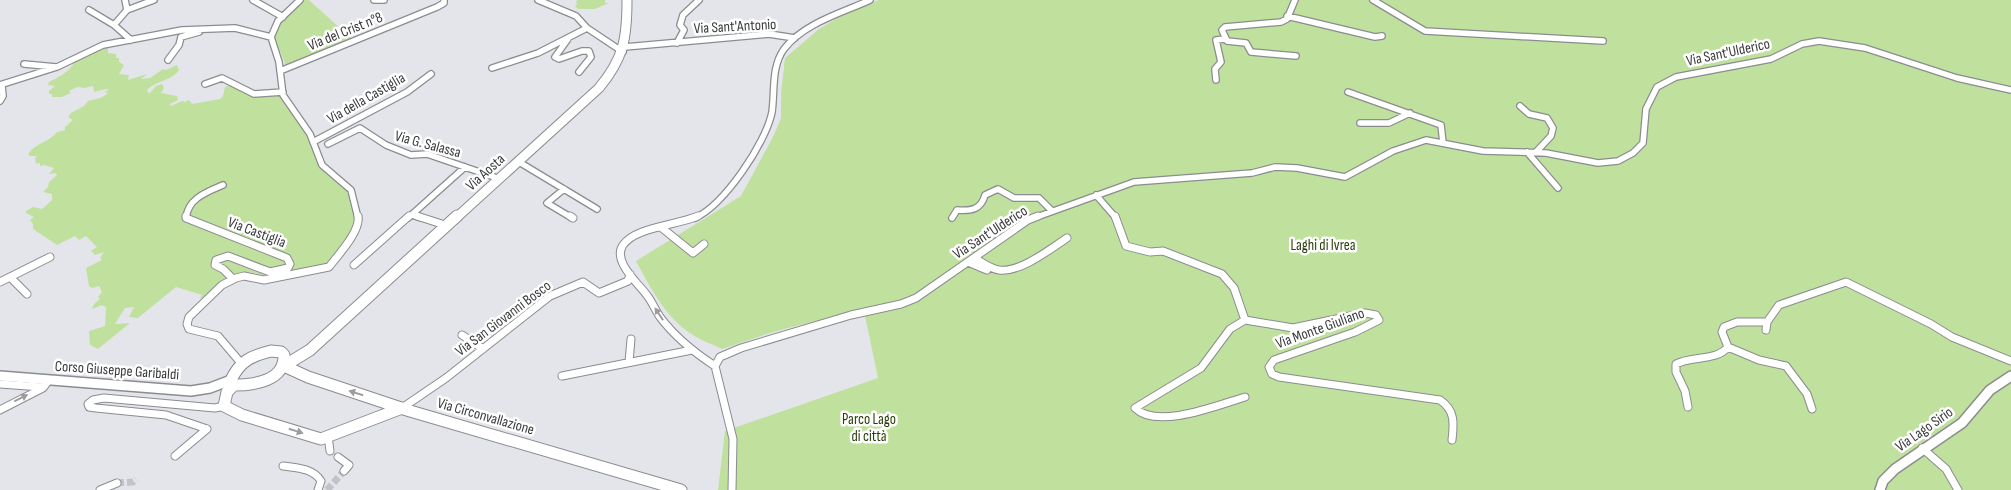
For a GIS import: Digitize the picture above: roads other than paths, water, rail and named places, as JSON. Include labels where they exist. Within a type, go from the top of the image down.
[{"type":"main road","name":"Via Aosta","points":[[284,361],[303,355],[599,88],[617,65],[624,49],[627,0]]},
{"type":"main road","name":"Via Aosta","points":[[284,361],[319,341]]},
{"type":"main road","points":[[232,383],[246,385],[266,380],[279,372],[284,361],[281,352],[271,351],[252,356],[241,362],[228,392],[224,406],[242,415],[321,438],[402,408]]},
{"type":"main road","points":[[299,372],[298,366],[303,355]]},
{"type":"main road","name":"Via Circonvallazione","points":[[284,361],[308,377],[402,408],[681,490]]},
{"type":"main road","name":"Corso Giuseppe Garibaldi","points":[[0,376],[46,384],[191,391],[232,383]]},
{"type":"main road","name":"Via Lago Sirio","points":[[1880,490],[1895,469],[1922,448],[1962,423],[1990,390],[2011,376]]},
{"type":"street","points":[[126,0],[127,10]]},
{"type":"street","points":[[114,25],[127,10],[154,0]]},
{"type":"street","points":[[253,0],[283,17]]},
{"type":"street","points":[[241,362],[218,336],[189,329],[187,324],[189,317],[222,285],[233,279],[244,276],[264,280],[329,267],[354,233],[359,220],[351,190],[322,164],[313,142],[283,92],[280,71],[271,38],[274,28],[300,0]]},
{"type":"street","points":[[374,0],[384,0]]},
{"type":"street","name":"Via del Crist n°8","points":[[280,71],[437,7],[444,3],[444,0]]},
{"type":"street","points":[[538,0],[576,16],[587,28],[624,49]]},
{"type":"street","name":"Via Sant'Antonio","points":[[677,43],[686,27],[680,25],[682,17],[699,0]]},
{"type":"street","points":[[732,490],[733,439],[715,366],[692,350],[663,320],[649,297],[630,274],[621,259],[620,251],[624,244],[637,235],[678,224],[706,212],[714,206],[730,187],[768,126],[777,64],[784,49],[795,38],[812,27],[870,0]]},
{"type":"street","points":[[1295,0],[1287,19],[1279,22],[1224,27],[1222,30],[1225,39],[1230,43],[1246,43],[1250,46],[1250,50],[1255,53],[1272,56],[1283,54],[1296,56]]},
{"type":"street","points":[[1373,0],[1425,31],[1603,41]]},
{"type":"street","points":[[89,10],[114,25],[132,40]]},
{"type":"street","points":[[1288,16],[1375,37],[1382,36]]},
{"type":"street","points":[[0,101],[2,96],[1,85],[48,71],[96,47],[182,30],[209,28],[235,28],[271,38]]},
{"type":"street","points":[[168,60],[179,45],[181,37],[209,28]]},
{"type":"street","points":[[492,68],[538,53],[587,28]]},
{"type":"street","name":"Via Sant'Antonio","points":[[624,49],[769,34],[795,38]]},
{"type":"street","points":[[571,36],[555,57],[559,60],[582,51],[591,51],[591,57],[579,72]]},
{"type":"street","points":[[1216,80],[1215,69],[1221,62],[1216,40],[1225,39]]},
{"type":"street","name":"Via Sant'Ulderico","points":[[715,366],[720,357],[741,348],[852,315],[901,304],[926,292],[1024,222],[1096,195],[1143,181],[1252,173],[1275,167],[1297,168],[1346,177],[1393,151],[1426,140],[1482,151],[1536,152],[1598,163],[1625,159],[1643,144],[1646,109],[1657,88],[1676,77],[1772,59],[1802,44],[1819,41],[1865,48],[1957,78],[2011,90]]},
{"type":"street","points":[[24,64],[57,67]]},
{"type":"street","points":[[30,71],[48,71]]},
{"type":"street","name":"Via della Castiglia","points":[[313,142],[407,92],[431,74]]},
{"type":"street","points":[[204,84],[222,78],[254,94],[283,92]]},
{"type":"street","points":[[1348,92],[1442,126],[1443,143]]},
{"type":"street","points":[[1520,106],[1529,114],[1547,118],[1553,126],[1552,138],[1536,152]]},
{"type":"street","points":[[1360,123],[1389,123],[1410,113]]},
{"type":"street","name":"Via G. Salassa","points":[[328,144],[360,128],[386,146],[411,155],[427,154],[500,179]]},
{"type":"street","points":[[1527,152],[1558,188]]},
{"type":"street","points":[[518,162],[597,209]]},
{"type":"street","points":[[354,265],[465,167]]},
{"type":"street","name":"Via Castiglia","points":[[223,185],[191,203],[187,208],[186,218],[287,258],[290,264],[288,268],[270,272],[228,256],[216,260],[215,265],[223,269],[233,279]]},
{"type":"street","points":[[564,189],[547,203],[573,218]]},
{"type":"street","points":[[952,218],[957,210],[972,211],[983,204],[984,195],[998,189],[1014,198],[1039,198],[1052,211]]},
{"type":"street","points":[[1096,195],[1112,212],[1120,226],[1123,244],[1126,246],[1150,252],[1163,251],[1222,274],[1229,279],[1233,284],[1245,320],[1230,328],[1201,368],[1135,408],[1138,414],[1145,418],[1175,416],[1245,397]]},
{"type":"street","points":[[412,215],[448,226]]},
{"type":"street","points":[[662,228],[692,253],[704,244]]},
{"type":"street","points":[[971,260],[996,269],[1005,270],[1020,266],[1067,238]]},
{"type":"street","points":[[0,282],[50,257]]},
{"type":"street","points":[[971,260],[987,270]]},
{"type":"street","name":"Via San Giovanni Bosco","points":[[402,408],[446,378],[550,296],[567,287],[583,282],[595,292],[605,292],[628,282],[630,274]]},
{"type":"street","points":[[10,277],[27,294]]},
{"type":"street","points":[[1733,355],[1722,332],[1724,327],[1737,322],[1767,326],[1779,305],[1849,282],[1870,295],[1931,324],[1952,337],[2011,361]]},
{"type":"street","name":"Via Monte Giuliano","points":[[1245,320],[1293,328],[1365,313],[1376,315],[1379,320],[1355,332],[1274,360],[1271,362],[1270,371],[1273,375],[1279,377],[1440,400],[1447,404],[1454,415],[1452,440]]},
{"type":"street","points":[[462,335],[483,349]]},
{"type":"street","points":[[629,362],[631,339]]},
{"type":"street","points":[[1688,407],[1685,391],[1676,372],[1676,364],[1681,360],[1694,356],[1720,354],[1728,350],[1728,347]]},
{"type":"street","points":[[1728,347],[1766,363],[1786,366],[1807,394],[1812,410]]},
{"type":"street","points":[[562,376],[692,350]]},
{"type":"street","points":[[0,384],[46,384]]},
{"type":"street","points":[[0,410],[46,384]]},
{"type":"street","points":[[175,456],[207,429],[166,415],[89,407],[89,402],[104,398],[215,408],[224,406]]},
{"type":"street","points":[[328,436],[330,451]]},
{"type":"street","points":[[1922,448],[1946,470],[1958,490]]},
{"type":"street","points":[[338,457],[349,465],[344,471]]},
{"type":"street","points":[[283,466],[317,474],[321,481],[318,490]]},
{"type":"street","points":[[100,490],[116,483]]},
{"type":"tunnel","points":[[327,490],[344,471]]},
{"type":"tunnel","points":[[117,483],[133,482],[136,479]]},
{"type":"park label","name":"Laghi di Ivrea","points":[[1323,245]]},
{"type":"park label","name":"Parco Lago di città","points":[[869,428]]}]
